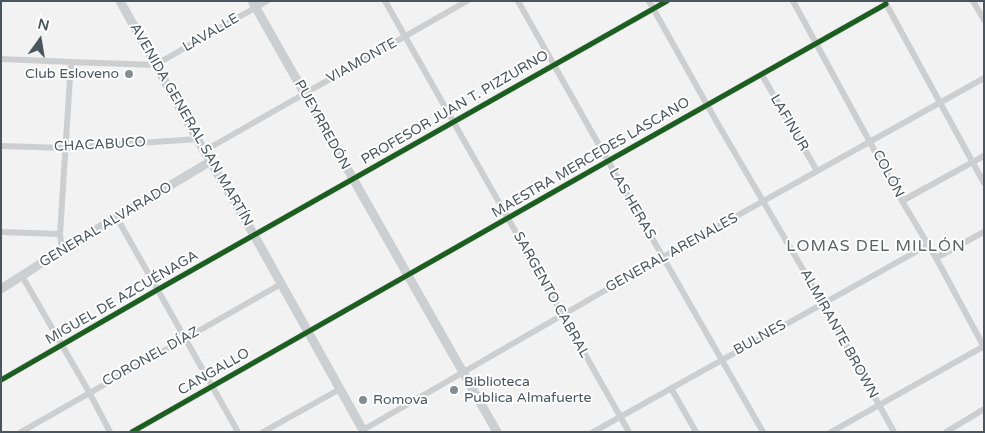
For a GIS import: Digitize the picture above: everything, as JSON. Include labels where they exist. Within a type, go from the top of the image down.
[{"type":"street","name":"AVENIDA GENERAL SAN MARTÍN","points":[[120,1],[204,151],[254,235],[363,431]]},
{"type":"street","name":"LAVALLE","points":[[156,65],[254,4],[267,1]]},
{"type":"street","name":"SARGENTO CABRAL","points":[[385,1],[629,432]]},
{"type":"street","name":"VIAMONTE","points":[[204,151],[467,1]]},
{"type":"street","name":"LAS HERAS","points":[[518,1],[763,432]]},
{"type":"street","name":"ALMIRANTE BROWN","points":[[650,1],[894,432]]},
{"type":"street","name":"PROFESOR JUAN T. PIZZURNO","points":[[254,235],[667,1]]},
{"type":"street","name":"COLÓN","points":[[793,1],[902,201],[936,258],[984,346]]},
{"type":"street","points":[[973,1],[984,20]]},
{"type":"street","points":[[886,3],[984,183]]},
{"type":"street","name":"MAESTRA MERCEDES LASCANO","points":[[308,332],[886,3]]},
{"type":"street","name":"PUEYRREDÓN","points":[[254,4],[497,432]]},
{"type":"street","points":[[1,59],[156,65]]},
{"type":"street","points":[[62,250],[60,234],[71,62]]},
{"type":"street","name":"LAFINUR","points":[[762,75],[817,172]]},
{"type":"street","name":"GENERAL ARENALES","points":[[363,431],[663,257],[984,78]]},
{"type":"street","name":"CHACABUCO","points":[[1,146],[65,148],[198,139]]},
{"type":"street","points":[[902,201],[984,156]]},
{"type":"street","name":"GENERAL ALVARADO","points":[[1,288],[211,161]]},
{"type":"street","points":[[116,218],[238,432]]},
{"type":"street","points":[[1,232],[60,234]]},
{"type":"street","points":[[936,258],[984,232]]},
{"type":"street","name":"MIGUEL DE AZCUÉNAGA","points":[[2,377],[62,345],[254,235]]},
{"type":"street","name":"BULNES","points":[[592,432],[928,245]]},
{"type":"street","points":[[22,276],[110,432]]},
{"type":"street","name":"CORONEL DÍAZ","points":[[21,432],[281,284]]},
{"type":"street","name":"CANGALLO","points":[[132,432],[308,332]]},
{"type":"street","points":[[831,432],[984,346]]},
{"type":"street","points":[[671,388],[696,432]]},
{"type":"street","points":[[263,432],[340,389]]},
{"type":"street","points":[[946,432],[984,409]]},
{"type":"cycle path","points":[[1,380],[667,1]]},
{"type":"cycle path","points":[[132,432],[886,4]]},
{"type":"place","name":"Club Esloveno","points":[[129,74]]},
{"type":"place","name":"Biblioteca Publica Almafuerte","points":[[454,390]]},
{"type":"place","name":"Romova","points":[[363,400]]},
{"type":"district","name":"LOMAS DEL MILLÓN","points":[[876,247]]}]
